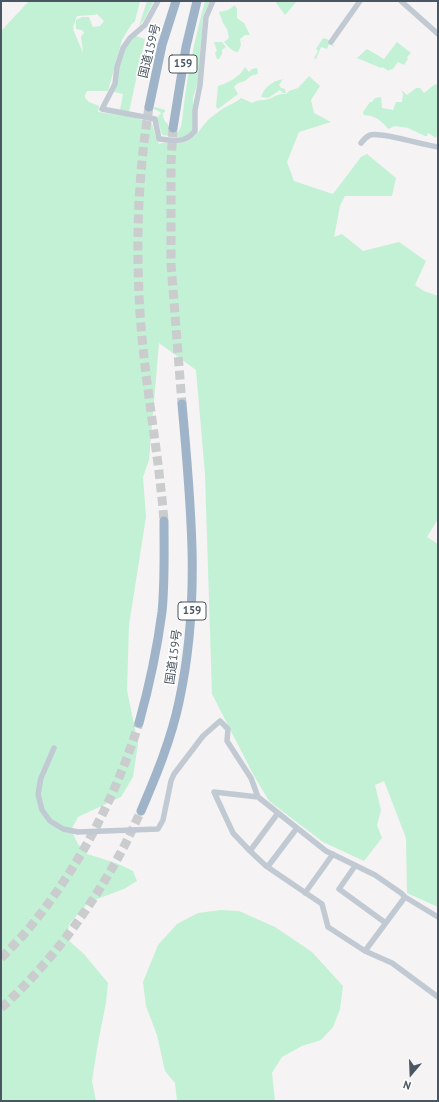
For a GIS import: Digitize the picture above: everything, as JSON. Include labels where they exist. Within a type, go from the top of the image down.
[{"type":"highway","name":"国道159号","points":[[149,107],[175,1]]},
{"type":"highway","name":"159","points":[[173,128],[186,47],[197,1]]},
{"type":"highway","name":"159","points":[[176,106],[202,1]]},
{"type":"highway","name":"国道159号","points":[[141,811],[173,728],[190,640],[193,555],[190,494],[182,404]]},
{"type":"highway","name":"国道159号","points":[[139,723],[152,670],[162,611],[164,520]]},
{"type":"street","points":[[158,1],[145,25],[130,38],[123,48],[117,67],[115,84],[102,109],[155,119],[159,139],[182,140],[188,138],[195,131],[195,110],[200,86],[206,17],[213,1]]},
{"type":"street","points":[[331,42],[360,1]]},
{"type":"street","points":[[401,1],[438,34]]},
{"type":"street","points":[[361,143],[364,138],[372,135],[438,147]]},
{"type":"street","points":[[54,748],[41,778],[38,794],[42,810],[50,821],[70,832],[158,829],[163,820],[171,781],[174,774],[203,736],[220,721],[228,729],[227,741],[251,778],[258,797],[326,851],[375,875],[402,893],[405,897],[438,917]]},
{"type":"street","points":[[258,797],[214,792],[233,833],[266,866],[322,904],[328,927],[365,951],[392,963],[438,997]]},
{"type":"street","points":[[250,851],[278,813]]},
{"type":"street","points":[[266,866],[297,828]]},
{"type":"street","points":[[305,893],[333,854]]},
{"type":"street","points":[[355,866],[339,889],[386,922]]},
{"type":"street","points":[[365,951],[405,897]]},
{"type":"green space","points":[[29,1],[140,1],[135,21],[122,40],[108,91],[87,91],[85,98],[89,102],[99,106],[98,112],[128,116],[152,123],[159,144],[165,142],[184,142],[195,136],[209,119],[222,109],[241,98],[252,103],[286,94],[289,91],[298,88],[309,76],[320,86],[311,100],[314,113],[331,122],[299,132],[287,162],[294,181],[333,194],[361,157],[367,154],[396,178],[392,196],[345,196],[340,206],[334,237],[342,234],[363,251],[399,242],[426,261],[415,285],[424,291],[438,296],[438,519],[427,537],[438,544],[438,907],[407,893],[406,838],[384,781],[375,785],[381,810],[377,825],[382,838],[364,861],[323,842],[269,801],[253,774],[212,694],[205,474],[196,370],[159,343],[149,460],[143,477],[146,517],[129,625],[127,690],[138,744],[133,777],[121,797],[78,817],[71,830],[78,844],[87,854],[116,863],[133,871],[137,881],[124,889],[89,902],[69,924],[67,939],[84,954],[108,983],[106,1003],[92,1081],[96,1101],[1,1101],[1,31]],"holes":[[[97,14],[104,21],[100,26],[93,27],[89,17],[82,17],[76,20],[76,29],[82,30],[84,33],[81,36],[83,53],[73,29],[77,16]]]},
{"type":"green space","points":[[147,1],[154,1],[144,20],[139,26]]},
{"type":"green space","points":[[205,1],[210,1],[203,16],[198,82],[193,98],[193,131],[184,138],[162,135],[157,118],[161,114],[154,109],[155,107],[165,110],[163,113],[164,118],[171,133],[174,135],[179,131],[182,122],[192,57]]},
{"type":"green space","points":[[275,1],[297,1],[285,15]]},
{"type":"green space","points":[[235,5],[237,9],[237,18],[244,23],[250,35],[245,35],[240,39],[241,45],[238,52],[232,50],[224,42],[229,37],[219,12],[228,10]]},
{"type":"green space","points":[[136,36],[145,39],[129,112],[120,110],[123,94],[114,92],[120,63],[127,45]]},
{"type":"green space","points":[[323,38],[327,39],[335,47],[329,44],[327,49],[321,47],[316,59],[314,58],[318,51],[316,49]]},
{"type":"green space","points":[[214,42],[222,42],[226,47],[222,50],[222,54],[219,59],[217,59],[215,53],[217,51]]},
{"type":"green space","points":[[397,42],[411,53],[407,57],[408,59],[404,65],[398,62],[392,70],[390,69],[389,71],[357,58],[367,49],[384,59]]},
{"type":"green space","points":[[245,67],[249,72],[252,69],[257,68],[258,74],[251,76],[236,85],[234,87],[238,94],[218,109],[216,107],[218,86],[233,79],[243,71]]},
{"type":"green space","points":[[283,79],[279,85],[281,88],[285,89],[286,93],[283,93],[280,90],[268,98],[261,97],[270,85]]},
{"type":"green space","points":[[438,84],[438,131],[436,138],[428,133],[427,136],[425,136],[408,128],[395,126],[388,129],[378,119],[372,116],[364,115],[363,112],[375,98],[381,97],[382,108],[393,110],[396,102],[402,102],[403,94],[401,90],[407,95],[416,88],[420,88],[424,93],[434,85]]},
{"type":"green space","points":[[221,910],[239,911],[275,927],[312,952],[343,986],[340,1009],[333,1027],[321,1040],[302,1046],[282,1057],[272,1073],[275,1101],[177,1101],[175,1083],[165,1071],[157,1035],[146,1006],[143,982],[158,945],[177,924],[198,913]]},
{"type":"tunnel","points":[[149,107],[139,200],[139,294],[143,351],[164,521]]},
{"type":"tunnel","points":[[173,128],[171,163],[171,264],[182,404]]},
{"type":"tunnel","points":[[1,958],[27,931],[48,904],[80,855],[119,778],[139,723]]},
{"type":"tunnel","points":[[1,1008],[35,974],[67,936],[108,875],[141,811]]}]
